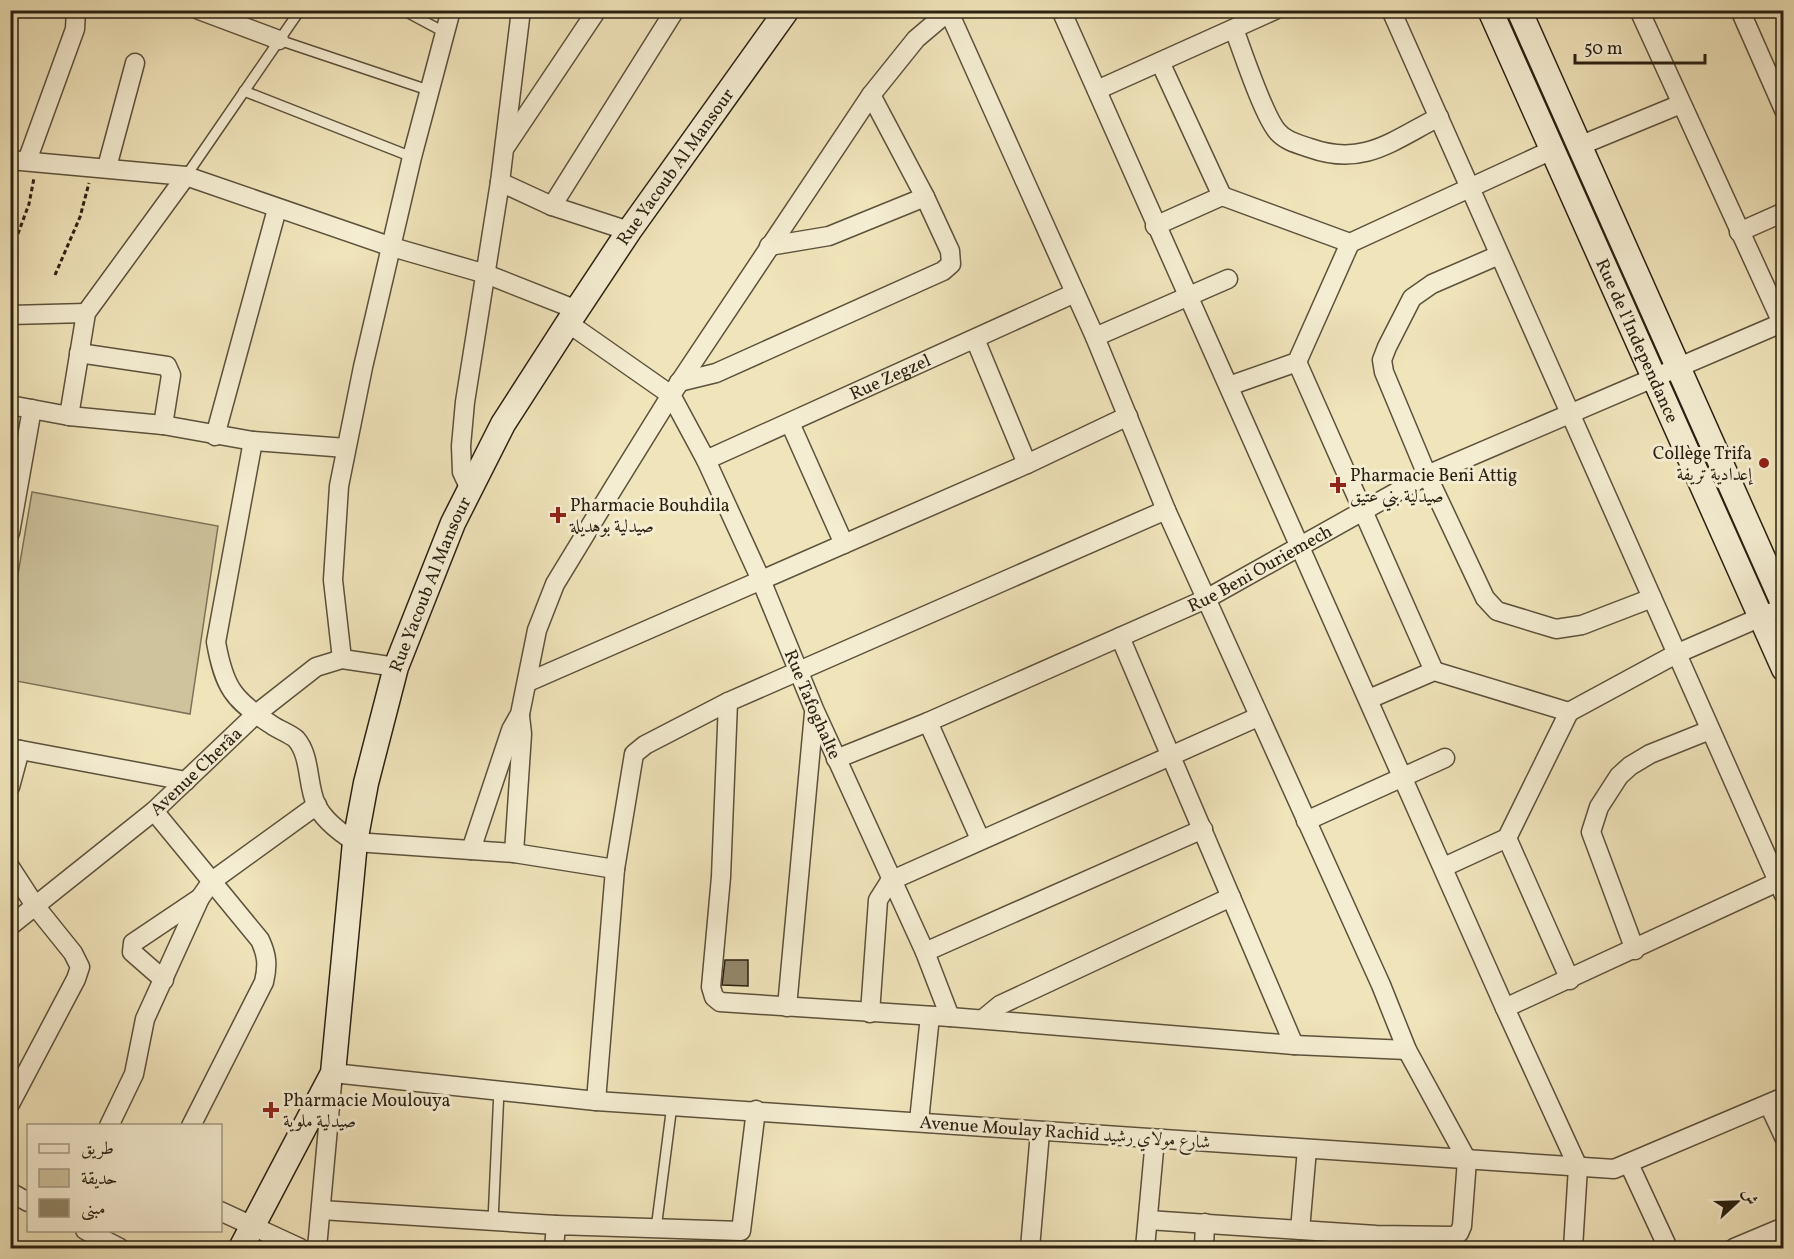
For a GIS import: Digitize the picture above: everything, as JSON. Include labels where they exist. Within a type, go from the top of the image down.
[{"type":"main road","name":"Rue Yacoub Al Mansour","points":[[333,1073],[355,842],[380,725],[396,667],[422,596],[470,487],[503,424],[629,231],[787,10]]},
{"type":"main road","name":"Rue de l'Independance","points":[[1490,10],[1784,669]]},
{"type":"main road","name":"Rue de l'Independance","points":[[1519,10],[1784,606]]},
{"type":"main road","points":[[241,1248],[333,1073]]},
{"type":"street","points":[[76,10],[75,29],[24,161],[186,176],[276,209],[392,247],[486,274],[572,316],[675,389]]},
{"type":"street","points":[[200,10],[279,40]]},
{"type":"street","points":[[342,659],[333,580],[336,514],[346,448],[412,157],[451,10]]},
{"type":"street","points":[[470,487],[462,472],[461,446],[465,402],[501,182],[521,10]]},
{"type":"street","points":[[504,149],[597,10]]},
{"type":"street","points":[[552,206],[675,10]]},
{"type":"street","points":[[1061,10],[1155,226],[1190,297],[1505,1008],[1578,1167],[1574,1248]]},
{"type":"street","points":[[1097,90],[1275,10]]},
{"type":"street","points":[[1391,10],[1676,654],[1782,885],[1505,1008]]},
{"type":"street","points":[[1639,10],[1739,231],[1783,322]]},
{"type":"street","points":[[1740,10],[1784,110]]},
{"type":"street","points":[[471,850],[511,730],[520,714],[537,630],[555,584],[675,389],[870,95],[916,39],[948,11],[1095,337],[1166,510],[1407,1050],[1467,1160],[1463,1218],[1459,1233],[1444,1238],[1376,1242],[1300,1230],[1148,1220]]},
{"type":"street","points":[[1234,29],[1272,121],[1287,140],[1327,154],[1355,156],[1374,150],[1439,117]]},
{"type":"street","points":[[1160,62],[1222,196]]},
{"type":"street","points":[[100,167],[135,63]]},
{"type":"street","points":[[675,389],[716,374],[943,271],[951,264],[950,251],[925,196],[870,95]]},
{"type":"street","points":[[1579,146],[1681,104]]},
{"type":"street","points":[[1229,386],[1297,362],[1350,243],[1552,150]]},
{"type":"street","points":[[69,416],[86,313],[186,176]]},
{"type":"street","points":[[501,182],[552,206],[629,231]]},
{"type":"street","points":[[769,246],[829,236],[925,196]]},
{"type":"street","points":[[1155,226],[1222,196],[1350,243]]},
{"type":"street","points":[[215,436],[276,209]]},
{"type":"street","points":[[1739,231],[1784,212]]},
{"type":"street","points":[[1499,255],[1432,284],[1412,298],[1382,360],[1384,372],[1427,475],[1485,598],[1497,610],[1545,628],[1567,629],[1652,598]]},
{"type":"street","points":[[1095,337],[1228,279]]},
{"type":"street","name":"Rue Zegzel","points":[[706,460],[1075,293]]},
{"type":"street","points":[[10,315],[86,313]]},
{"type":"street","name":"Rue Beni Ouriemech","points":[[836,759],[928,722],[1206,599],[1427,475],[1783,322]]},
{"type":"street","points":[[975,339],[1027,464]]},
{"type":"street","points":[[80,353],[167,366],[171,375],[163,425]]},
{"type":"street","points":[[1297,362],[1361,512],[1434,671]]},
{"type":"street","name":"Rue Tafoghalte","points":[[675,389],[761,580],[814,709],[890,881],[925,952],[950,1017]]},
{"type":"street","points":[[10,405],[69,416],[163,425],[253,441],[346,448]]},
{"type":"street","points":[[10,533],[32,409]]},
{"type":"street","points":[[528,682],[1027,464],[1128,417]]},
{"type":"street","points":[[790,423],[844,544]]},
{"type":"street","points":[[253,441],[216,642],[222,675],[236,698],[256,714],[296,739],[303,752],[317,805],[338,831],[355,842],[514,853],[615,869]]},
{"type":"street","points":[[596,1101],[615,869],[634,754],[645,745],[728,702],[1166,510]]},
{"type":"street","points":[[1444,867],[1507,838],[1569,712],[1676,654],[1784,606]]},
{"type":"street","points":[[1120,637],[1294,1045]]},
{"type":"street","name":"Avenue Cherâa","points":[[10,926],[154,811],[256,714],[316,667],[342,659],[396,667]]},
{"type":"street","points":[[1369,699],[1434,671],[1569,712]]},
{"type":"street","points":[[728,702],[721,877],[711,987],[714,997],[720,1002],[982,1019],[1294,1045],[1407,1050]]},
{"type":"street","points":[[788,1007],[814,709]]},
{"type":"street","points":[[514,853],[522,734],[520,714]]},
{"type":"street","points":[[870,1012],[878,900],[890,881],[1258,717]]},
{"type":"street","points":[[928,722],[980,839]]},
{"type":"street","points":[[1635,950],[1591,832],[1599,807],[1619,777],[1630,766],[1650,754],[1710,730]]},
{"type":"street","points":[[10,787],[15,749],[186,781]]},
{"type":"street","points":[[1306,821],[1445,758]]},
{"type":"street","points":[[109,1124],[134,1074],[145,1018],[200,898],[212,881],[317,805]]},
{"type":"street","points":[[154,811],[260,940],[266,953],[268,966],[264,982],[192,1124]]},
{"type":"street","points":[[925,952],[1203,829]]},
{"type":"street","points":[[1507,838],[1570,980]]},
{"type":"street","points":[[10,867],[36,907],[73,953],[80,967],[76,979],[10,1104]]},
{"type":"street","points":[[982,1019],[1000,1005],[1231,897]]},
{"type":"street","points":[[164,980],[138,960],[132,952],[133,944],[200,898]]},
{"type":"street","points":[[919,1121],[930,1016]]},
{"type":"street","name":"Avenue Moulay Rachid شارع مولاي رشيد","points":[[333,1073],[596,1101],[1614,1169],[1776,1101]]},
{"type":"street","name":"Rue Yacoub Al Mansour","points":[[317,1248],[333,1073]]},
{"type":"street","points":[[1776,1101],[1784,1137]]},
{"type":"street","points":[[321,1210],[656,1229],[740,1240],[756,1110]]},
{"type":"street","points":[[1030,1248],[1040,1132]]},
{"type":"street","points":[[1145,1248],[1155,1139]]},
{"type":"street","points":[[1300,1230],[1307,1149]]},
{"type":"street","points":[[1629,1164],[1668,1248]]},
{"type":"street","points":[[10,1192],[27,1201]]},
{"type":"street","points":[[222,1212],[300,1248]]},
{"type":"street","points":[[1204,1248],[1205,1223]]},
{"type":"street","points":[[554,1248],[556,1225]]},
{"type":"street","points":[[1734,1248],[1784,1227]]},
{"type":"street","points":[[91,1238],[120,1248]]},
{"type":"lane","points":[[186,176],[300,10]]},
{"type":"lane","points":[[404,10],[444,32]]},
{"type":"lane","points":[[279,40],[431,91]]},
{"type":"lane","points":[[244,91],[412,157]]},
{"type":"lane","points":[[493,1221],[499,1090]]},
{"type":"lane","points":[[656,1229],[672,1105]]},
{"type":"path","points":[[10,255],[29,204],[24,161]]},
{"type":"path","points":[[56,275],[100,167]]},
{"type":"green space","points":[[32,492],[218,526],[190,714],[11,680],[11,615]]},
{"type":"building","points":[[725,960],[748,960],[748,986],[722,985]]},
{"type":"place","name":"Collège Trifa إعدادية تريفة","points":[[1764,463]]},
{"type":"place","name":"Pharmacie Beni Attig صيدلية بني عتيق","points":[[1338,485]]},
{"type":"place","name":"Pharmacie Bouhdila صيدلية بوهديلة","points":[[558,515]]},
{"type":"place","name":"Pharmacie Moulouya صيدلية ملوية","points":[[271,1110]]}]
